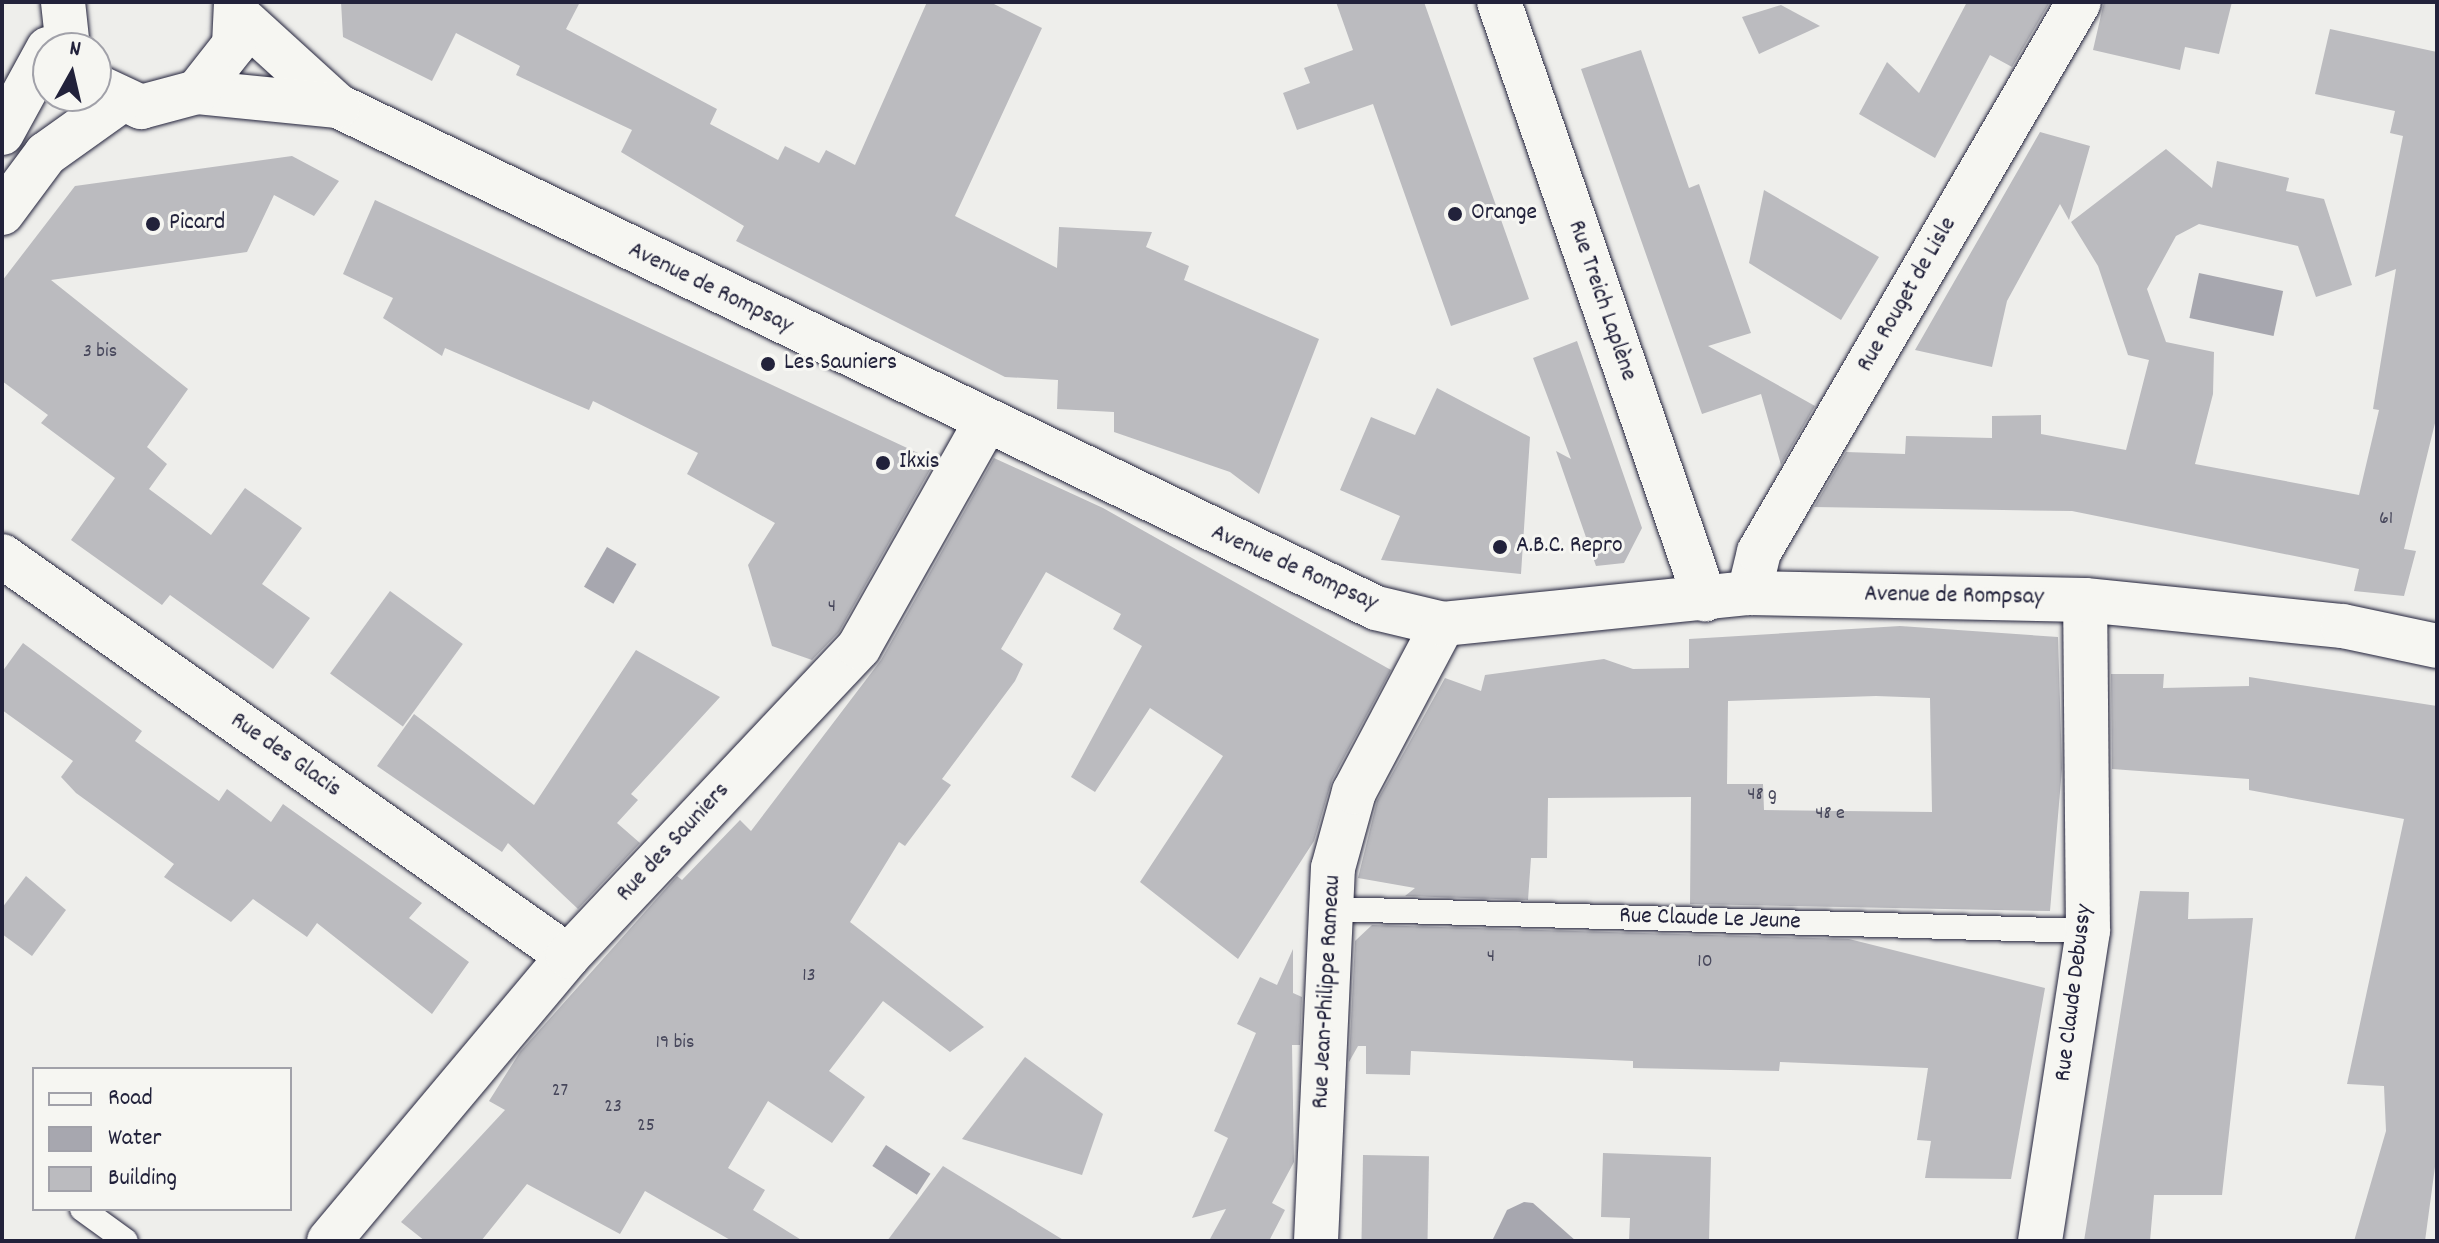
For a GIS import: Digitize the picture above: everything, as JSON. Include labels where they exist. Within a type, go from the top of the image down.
[{"type":"street","name":"Rue Treich Laplène","points":[[1499,2],[1705,599]]},
{"type":"street","name":"Rue Rouget de Lisle","points":[[1749,593],[1759,552],[2079,2]]},
{"type":"street","name":"Avenue de Rompsay","points":[[237,9],[338,106],[985,423],[1376,608],[1443,624],[1749,593],[2085,600],[2343,626],[2437,646]]},
{"type":"street","points":[[112,96],[141,107],[197,92],[234,45],[237,9]]},
{"type":"street","points":[[2,133],[32,79]]},
{"type":"street","name":"Avenue de Rompsay","points":[[197,92],[338,106]]},
{"type":"street","points":[[2,213],[46,154],[89,112]]},
{"type":"street","name":"Rue des Sauniers","points":[[329,1241],[568,956],[859,647],[985,423]]},
{"type":"street","name":"Rue des Glacis","points":[[2,556],[568,956]]},
{"type":"street","name":"Rue Claude Debussy","points":[[2040,1241],[2088,931],[2085,600]]},
{"type":"street","name":"Rue Jean-Philippe Rameau","points":[[1316,1241],[1333,868],[1354,792],[1443,624]]},
{"type":"lane","name":"Rue Claude Le Jeune","points":[[1332,909],[2088,931]]},
{"type":"lane","points":[[85,1211],[126,1241]]},
{"type":"water","points":[[2199,273],[2283,291],[2274,336],[2189,318]]},
{"type":"water","points":[[607,547],[636,564],[613,604],[584,587]]},
{"type":"water","points":[[886,1145],[930,1174],[917,1195],[872,1166]]},
{"type":"water","points":[[1524,1202],[1533,1203],[1576,1241],[1492,1241],[1507,1210]]},
{"type":"building","points":[[341,2],[580,2],[566,29],[717,109],[710,124],[778,160],[785,146],[819,163],[826,150],[855,165],[927,2],[990,2],[1042,28],[955,216],[1057,268],[1059,227],[1152,232],[1146,247],[1189,266],[1184,280],[1319,339],[1259,494],[1230,472],[1114,432],[1114,412],[1057,409],[1058,380],[1005,377],[736,241],[744,226],[621,152],[632,130],[516,75],[520,66],[456,33],[432,81],[343,37]]},
{"type":"building","name":"Orange","points":[[1336,2],[1424,2],[1529,299],[1451,326],[1373,104],[1297,130],[1283,93],[1310,83],[1304,68],[1353,50]]},
{"type":"building","points":[[1967,2],[2050,2],[2012,67],[1990,55],[1935,158],[1859,114],[1887,62],[1919,93]]},
{"type":"building","points":[[2104,2],[2232,2],[2219,54],[2185,47],[2180,70],[2093,50]]},
{"type":"building","points":[[1781,5],[1820,26],[1759,54],[1742,17]]},
{"type":"building","points":[[2330,29],[2437,52],[2437,415],[2404,549],[2416,551],[2404,596],[2354,591],[2359,569],[2072,511],[1814,507],[1846,452],[1905,454],[1906,436],[1992,438],[1992,416],[2041,415],[2041,434],[2126,450],[2149,360],[2128,355],[2098,266],[2071,222],[2166,149],[2212,188],[2217,161],[2289,178],[2286,191],[2324,199],[2352,285],[2316,297],[2298,246],[2199,224],[2176,236],[2147,289],[2166,342],[2214,352],[2213,394],[2195,464],[2359,495],[2379,410],[2373,409],[2396,269],[2375,277],[2403,136],[2390,133],[2395,111],[2315,94]]},
{"type":"building","points":[[1641,50],[1689,188],[1699,184],[1751,333],[1708,346],[1815,406],[1781,465],[1761,394],[1702,414],[1581,69]]},
{"type":"building","points":[[2040,132],[2090,146],[2069,220],[2060,204],[2007,301],[1992,367],[1915,350]]},
{"type":"building","points":[[292,156],[339,181],[314,216],[274,195],[247,252],[51,280],[188,389],[147,447],[167,464],[149,489],[211,535],[245,488],[302,528],[262,584],[310,618],[273,669],[170,595],[162,605],[71,540],[115,478],[41,423],[48,415],[2,381],[2,281],[75,186]]},
{"type":"building","points":[[1764,190],[1879,257],[1841,320],[1749,263]]},
{"type":"building","points":[[375,200],[935,461],[839,632],[812,660],[772,646],[748,565],[775,523],[687,474],[698,453],[593,401],[589,410],[445,348],[442,356],[383,318],[393,298],[343,274]]},
{"type":"building","points":[[1577,341],[1642,528],[1624,563],[1596,566],[1556,451],[1571,459],[1533,358]]},
{"type":"building","points":[[1437,388],[1530,437],[1521,574],[1381,560],[1400,516],[1340,490],[1371,417],[1415,435]]},
{"type":"building","points":[[994,458],[1103,508],[1391,670],[1332,780],[1314,841],[1238,959],[1140,882],[1223,756],[1150,708],[1095,792],[1071,777],[1142,646],[1113,629],[1121,614],[1046,572],[1001,649],[1023,664],[1015,681],[942,779],[951,785],[905,846],[899,842],[850,922],[984,1027],[950,1052],[883,1001],[829,1071],[865,1097],[832,1143],[768,1101],[728,1168],[765,1190],[753,1210],[803,1241],[732,1241],[645,1191],[620,1234],[527,1184],[481,1241],[425,1241],[401,1222],[505,1110],[489,1101],[520,1052],[677,876],[682,880],[740,820],[751,831],[881,660]]},
{"type":"building","points":[[390,591],[463,644],[403,726],[330,674]]},
{"type":"building","points":[[1900,626],[2058,637],[2062,768],[2050,911],[1690,904],[1691,797],[1548,798],[1547,858],[1531,858],[1528,900],[1405,896],[1415,888],[1358,878],[1377,801],[1445,678],[1481,691],[1485,675],[1604,659],[1633,669],[1689,668],[1689,639]],"holes":[[[1876,696],[1930,698],[1932,812],[1764,810],[1763,784],[1727,784],[1728,701]]]},
{"type":"building","points":[[23,643],[142,731],[135,741],[219,801],[227,789],[271,822],[283,804],[422,903],[409,918],[469,962],[432,1014],[317,923],[307,937],[253,899],[231,922],[164,877],[174,864],[76,793],[61,777],[73,761],[2,710],[2,672]]},
{"type":"building","points":[[636,650],[720,697],[631,794],[638,800],[617,823],[640,843],[578,909],[508,843],[502,852],[377,766],[414,714],[534,805]]},
{"type":"building","points":[[2111,674],[2164,674],[2163,688],[2249,686],[2249,677],[2437,706],[2437,1152],[2425,1241],[2354,1241],[2386,1131],[2384,1086],[2347,1084],[2404,819],[2249,790],[2249,779],[2112,769]]},
{"type":"building","points":[[26,876],[66,910],[32,956],[2,934],[2,908]]},
{"type":"building","points":[[2140,891],[2189,892],[2188,919],[2253,918],[2222,1195],[2154,1195],[2150,1241],[2084,1241]]},
{"type":"building","points":[[1372,925],[1849,939],[2045,988],[2011,1179],[1925,1178],[1931,1141],[1917,1140],[1928,1068],[1780,1062],[1779,1071],[1633,1068],[1633,1061],[1411,1051],[1410,1075],[1366,1074],[1366,1046],[1358,1046],[1349,1062],[1355,941]]},
{"type":"building","points":[[1293,949],[1293,993],[1302,997],[1300,1045],[1292,1045],[1294,1162],[1272,1203],[1285,1210],[1269,1241],[1209,1241],[1226,1209],[1192,1218],[1228,1138],[1214,1131],[1256,1033],[1237,1024],[1260,977],[1277,985]]},
{"type":"building","points":[[1025,1057],[1103,1114],[1082,1175],[962,1139]]},
{"type":"building","points":[[1603,1153],[1711,1157],[1709,1241],[1629,1241],[1630,1218],[1601,1217]]},
{"type":"building","points":[[1363,1155],[1429,1156],[1428,1241],[1361,1241]]},
{"type":"building","points":[[943,1166],[1065,1241],[887,1241]]},
{"type":"place","name":"Orange","points":[[1455,214]]},
{"type":"place","name":"Picard","points":[[153,224]]},
{"type":"place","name":"Les Sauniers","points":[[768,364]]},
{"type":"place","name":"Ikxis","points":[[883,463]]},
{"type":"place","name":"A.B.C. Repro","points":[[1500,547]]}]
